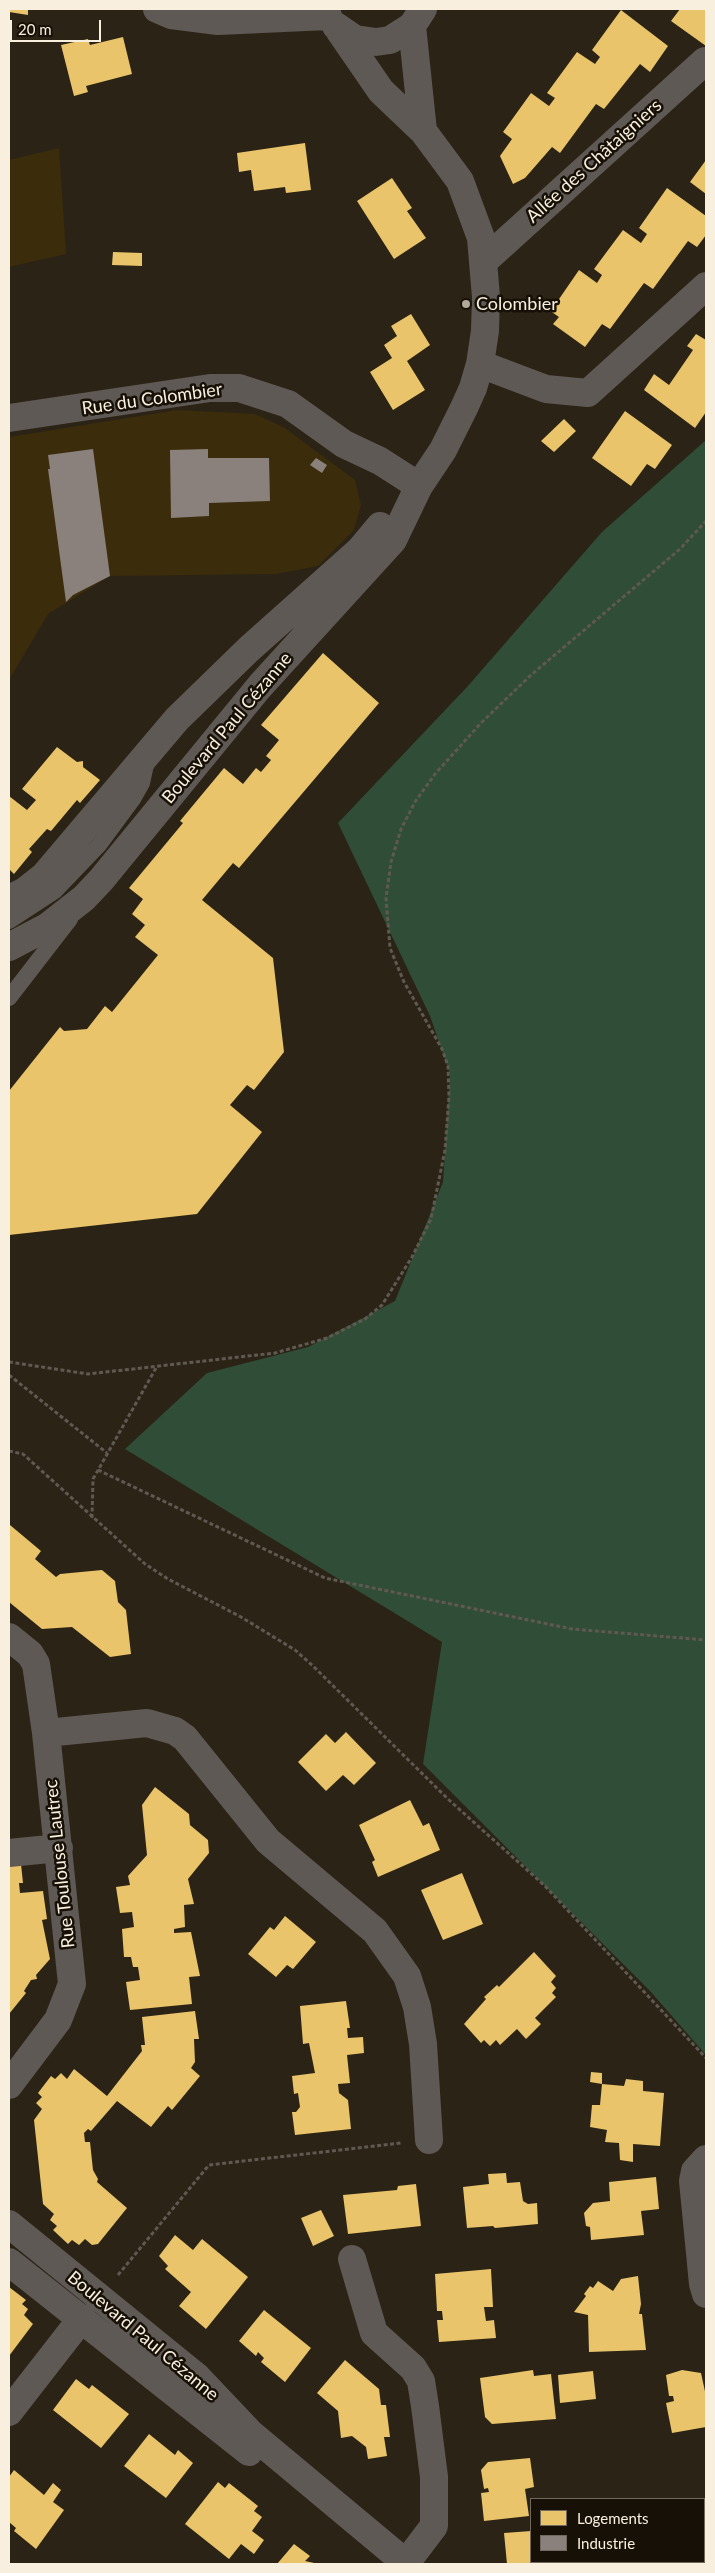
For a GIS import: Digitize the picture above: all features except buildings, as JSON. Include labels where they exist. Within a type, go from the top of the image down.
[{"type":"street","points":[[157,9],[171,15],[218,21],[330,18],[354,39],[376,42],[390,40],[417,18]]},
{"type":"street","name":"Boulevard Paul Cézanne","points":[[9,947],[47,927],[84,898],[101,880],[260,686],[393,540],[419,486],[443,450],[464,408],[480,364],[485,331],[481,238],[460,181],[423,131],[381,90],[330,18]]},
{"type":"street","points":[[417,18],[423,131]]},
{"type":"street","name":"Allée des Châtaigniers","points":[[483,262],[705,61]]},
{"type":"street","points":[[480,364],[546,389],[588,393],[706,286]]},
{"type":"street","name":"Rue du Colombier","points":[[9,418],[210,388],[239,388],[288,404],[344,444],[380,461],[419,486]]},
{"type":"street","name":"Boulevard Paul Cézanne","points":[[9,899],[25,891],[61,858],[150,748],[201,695],[360,550],[419,486]]},
{"type":"street","name":"Rue Toulouse Lautrec","points":[[9,1637],[34,1659],[46,1733],[72,1984],[68,2000],[54,2026],[9,2085]]},
{"type":"street","points":[[46,1733],[147,1723],[175,1731],[185,1738],[268,1841],[375,1931],[386,1943],[407,1976],[417,2006],[423,2044],[429,2140]]},
{"type":"street","points":[[9,1853],[59,1848]]},
{"type":"street","points":[[706,2159],[694,2172],[693,2181],[703,2284],[706,2294]]},
{"type":"street","name":"Boulevard Paul Cézanne","points":[[9,2224],[196,2376],[250,2433],[406,2564]]},
{"type":"street","points":[[352,2259],[374,2334],[413,2368],[421,2381],[434,2477],[434,2526],[406,2564]]},
{"type":"street","name":"Boulevard Paul Cézanne","points":[[9,2262],[278,2475],[294,2484],[320,2490]]},
{"type":"street","points":[[9,2412],[82,2318]]},
{"type":"lane","points":[[9,921],[55,891],[99,845],[133,799],[142,783],[150,748]]},
{"type":"lane","points":[[9,998],[101,880]]},
{"type":"path","points":[[9,1362],[88,1374],[156,1368],[226,1360],[252,1354],[275,1353],[308,1345],[365,1319],[387,1298],[419,1244],[435,1206],[445,1150],[449,1096],[448,1066],[442,1049],[399,972],[389,940],[386,916],[388,880],[401,829],[415,802],[435,774],[481,723],[531,675],[680,549],[706,521]]},
{"type":"path","points":[[92,1518],[93,1479],[156,1368]]},
{"type":"path","points":[[9,1375],[107,1453]]},
{"type":"path","points":[[9,1451],[23,1454],[145,1564],[176,1583],[241,1617],[294,1650],[313,1666],[450,1800],[545,1886],[706,2058]]},
{"type":"path","points":[[98,1470],[325,1578],[572,1629],[706,1640]]},
{"type":"path","points":[[113,2281],[209,2165],[429,2140]]},
{"type":"shaded area","points":[[59,148],[66,254],[9,267],[9,160]]},
{"type":"shaded area","points":[[177,410],[255,414],[285,428],[355,480],[361,505],[354,530],[318,566],[276,574],[110,576],[48,614],[9,680],[9,437]]},
{"type":"green space","points":[[706,440],[706,2055],[650,1991],[423,1764],[442,1642],[125,1449],[207,1373],[308,1347],[395,1301],[443,1182],[450,1074],[430,1016],[338,823],[467,687],[602,532]]},
{"type":"place","name":"Colombier","points":[[466,304]]}]
